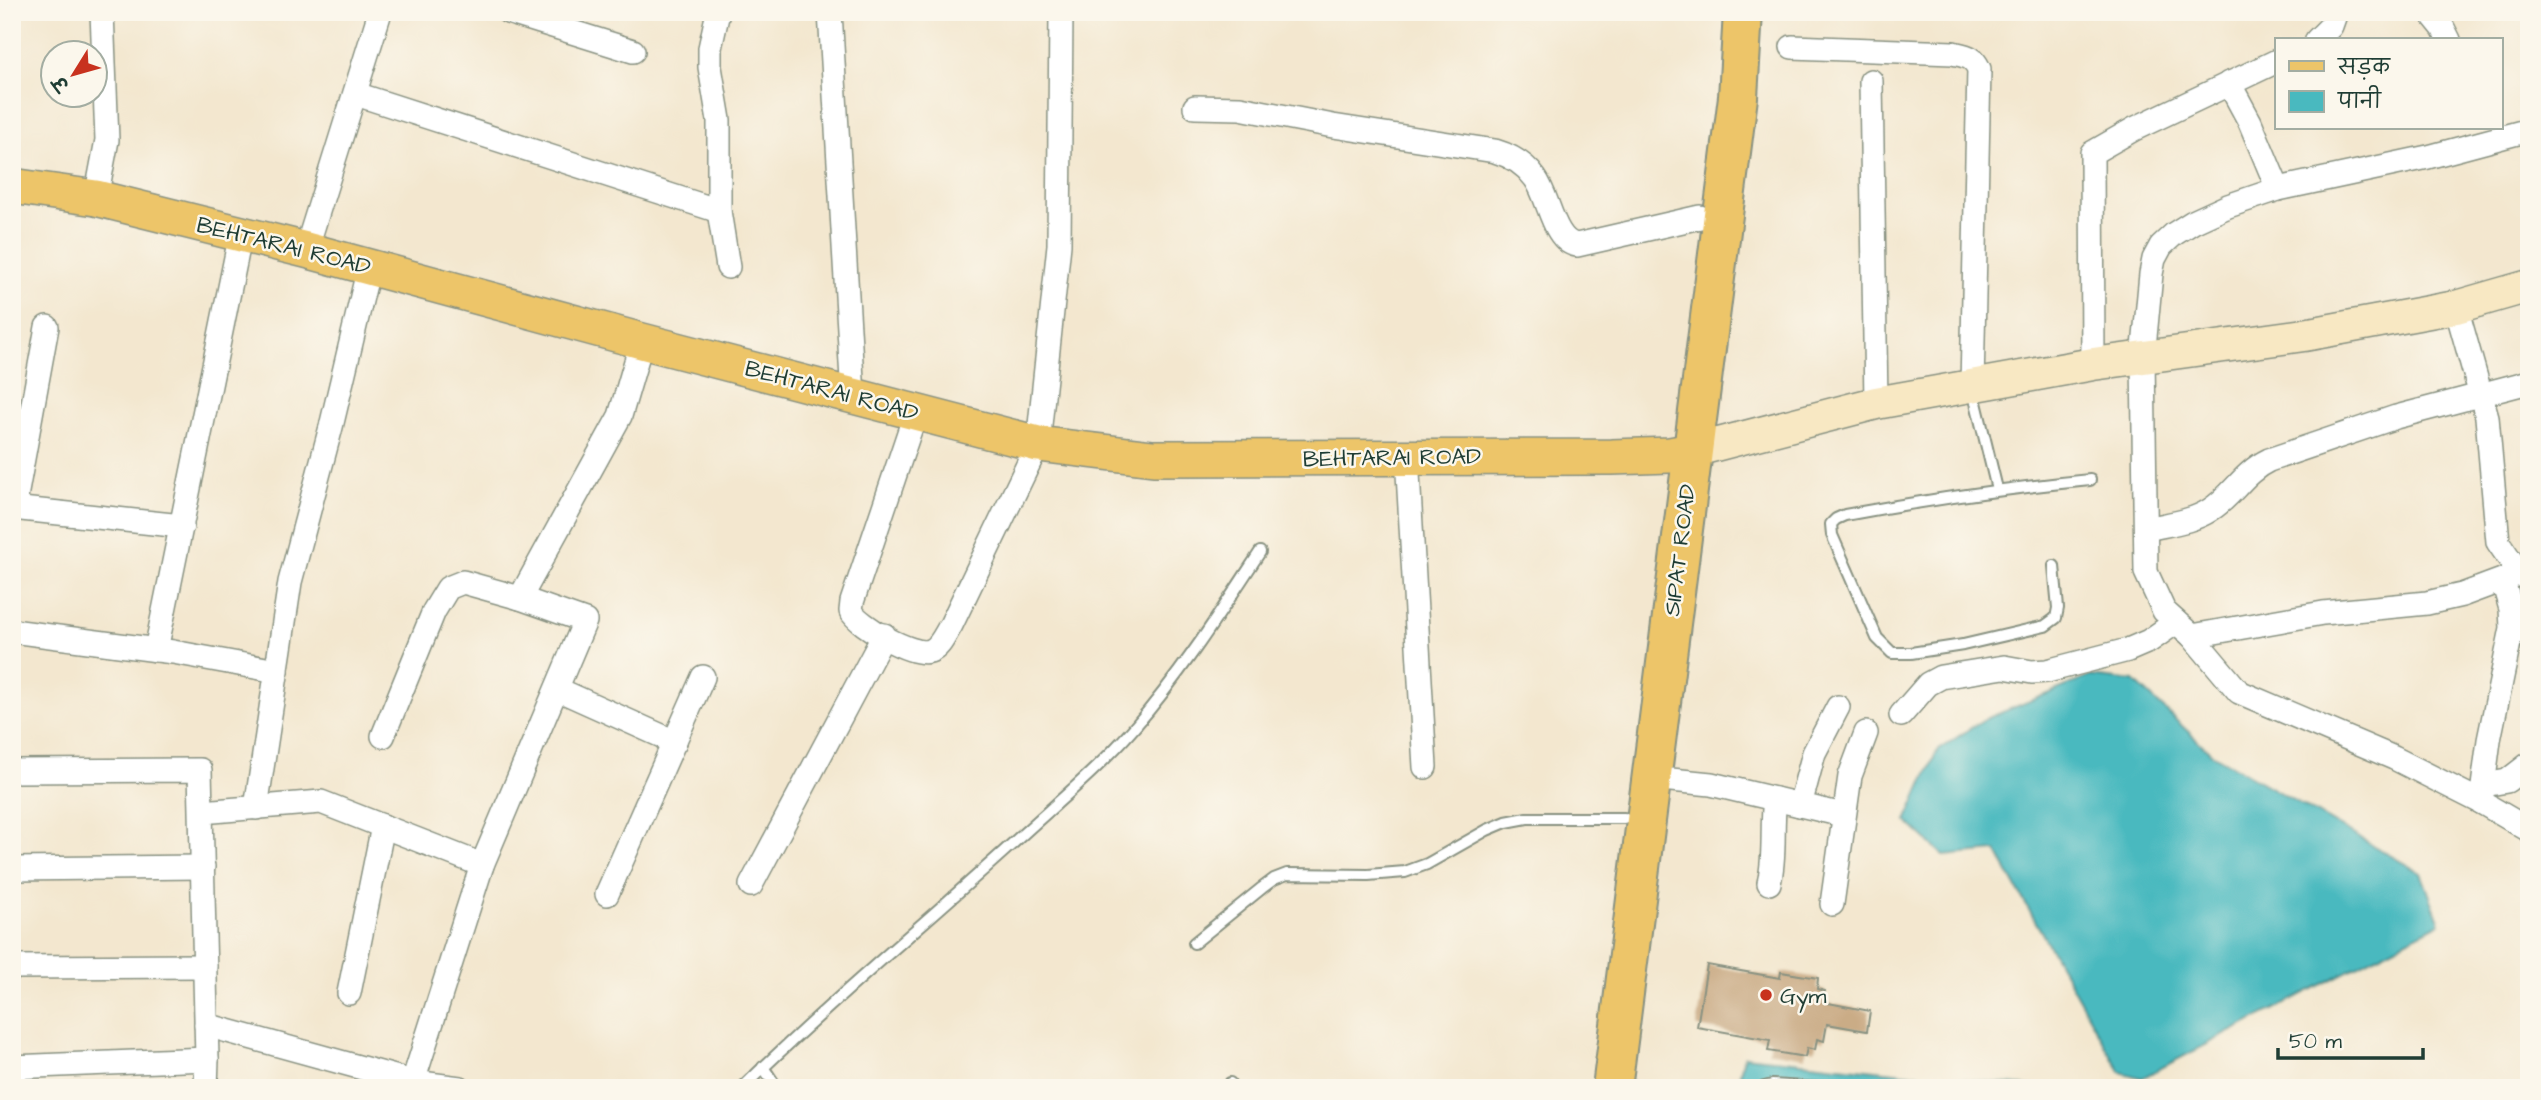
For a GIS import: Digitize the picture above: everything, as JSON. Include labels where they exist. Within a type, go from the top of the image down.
[{"type":"highway","name":"SIPAT ROAD","points":[[1612,1088],[1651,778],[1681,453],[1699,217],[1720,12]]},
{"type":"highway","name":"SIPAT ROAD","points":[[1589,1088],[1624,818],[1738,97],[1743,12]]},
{"type":"main road","name":"BEHTARAI ROAD","points":[[12,186],[96,198],[241,233],[1038,444],[1153,458],[1270,459],[1681,453]]},
{"type":"street","points":[[96,198],[107,140],[102,12]]},
{"type":"street","points":[[306,250],[380,12]]},
{"type":"street","points":[[508,12],[633,51]]},
{"type":"street","points":[[718,12],[710,48],[710,68],[719,120],[719,211],[728,267]]},
{"type":"street","points":[[830,12],[853,396]]},
{"type":"street","points":[[916,412],[852,601],[851,611],[854,616],[884,635],[907,648],[921,652],[937,647],[951,625],[1038,444],[1059,245],[1061,12]]},
{"type":"street","points":[[2319,38],[2331,26],[2336,12]]},
{"type":"street","points":[[2430,12],[2448,38]]},
{"type":"street","points":[[1792,47],[1953,53],[1969,56],[1975,61],[1979,69],[1972,386]]},
{"type":"street","points":[[2093,364],[2092,153],[2126,133],[2275,62]]},
{"type":"street","points":[[1871,81],[1876,403]]},
{"type":"street","points":[[2230,83],[2250,122],[2278,189]]},
{"type":"street","points":[[356,94],[719,211]]},
{"type":"street","points":[[1195,107],[1240,108],[1333,126],[1495,151],[1510,156],[1535,177],[1560,233],[1571,244],[1577,245],[1699,217]]},
{"type":"street","points":[[2529,130],[2484,134],[2428,157],[2278,189],[2228,206],[2193,222],[2174,234],[2161,246],[2154,258],[2143,358],[2146,572],[2164,611],[2184,629],[2239,692],[2482,794],[2529,830]]},
{"type":"street","points":[[156,650],[241,233]]},
{"type":"street","points":[[256,808],[290,582],[369,267]]},
{"type":"street","points":[[1681,453],[1876,403],[2093,364],[2304,335],[2456,307],[2529,286]]},
{"type":"street","points":[[2456,307],[2482,392],[2491,440],[2495,529],[2498,542],[2517,575],[2511,609],[2512,628],[2489,740],[2482,794]]},
{"type":"street","points":[[47,327],[13,508],[182,526]]},
{"type":"street","points":[[520,598],[620,416],[642,341]]},
{"type":"street","points":[[2147,529],[2197,517],[2211,509],[2249,472],[2269,460],[2396,417],[2482,392],[2529,382]]},
{"type":"street","points":[[1407,456],[1425,767]]},
{"type":"street","points":[[1901,715],[1928,684],[1941,677],[2004,667],[2032,672],[2047,671],[2128,650],[2184,629],[2427,603],[2462,596],[2517,575]]},
{"type":"street","points":[[383,736],[434,611],[448,588],[463,582],[520,598],[585,621],[482,865],[412,1085]]},
{"type":"street","points":[[12,631],[156,650],[277,670]]},
{"type":"street","points":[[751,885],[884,635]]},
{"type":"street","points":[[607,894],[704,677]]},
{"type":"street","points":[[556,689],[675,742]]},
{"type":"street","points":[[1800,805],[1814,753],[1838,707]]},
{"type":"street","points":[[1832,904],[1850,776],[1866,733]]},
{"type":"street","points":[[2482,794],[2507,781],[2529,764]]},
{"type":"street","points":[[12,771],[200,770],[206,1088]]},
{"type":"street","points":[[1651,778],[1711,784],[1843,815]]},
{"type":"street","points":[[1769,883],[1773,866],[1773,817],[1776,799]]},
{"type":"street","points":[[202,812],[321,802],[482,865]]},
{"type":"street","points":[[349,993],[383,826]]},
{"type":"street","points":[[12,869],[203,867]]},
{"type":"street","points":[[12,967],[205,966]]},
{"type":"street","points":[[206,1025],[412,1085],[460,1088]]},
{"type":"street","points":[[12,1067],[207,1059]]},
{"type":"lane","points":[[1972,386],[1997,489]]},
{"type":"lane","points":[[2054,566],[2058,608],[2056,618],[2045,626],[1963,645],[1911,653],[1892,653],[1877,638],[1832,535],[1832,524],[1845,515],[1997,489],[2090,480]]},
{"type":"lane","points":[[742,1088],[823,1011],[984,869],[1132,731],[1189,660],[1260,552]]},
{"type":"lane","points":[[1194,943],[1274,879],[1287,874],[1368,875],[1405,872],[1427,864],[1506,822],[1527,818],[1624,818]]},
{"type":"lane","points":[[763,1067],[777,1088]]},
{"type":"lane","points":[[1761,1088],[1772,1085],[1819,1088]]},
{"type":"water","points":[[2091,676],[2134,681],[2212,754],[2421,873],[2440,923],[2142,1078],[2120,1072],[1996,851],[1944,856],[1906,821],[1937,751],[1983,720]]},
{"type":"water","points":[[1744,1056],[2044,1088],[1737,1088]]},
{"type":"building","points":[[1707,965],[1780,978],[1781,972],[1818,978],[1817,989],[1825,991],[1823,1002],[1870,1011],[1867,1031],[1827,1024],[1824,1041],[1817,1039],[1815,1050],[1807,1048],[1805,1057],[1768,1051],[1770,1040],[1697,1027]]},
{"type":"place","name":"Gym","points":[[1766,995]]}]
